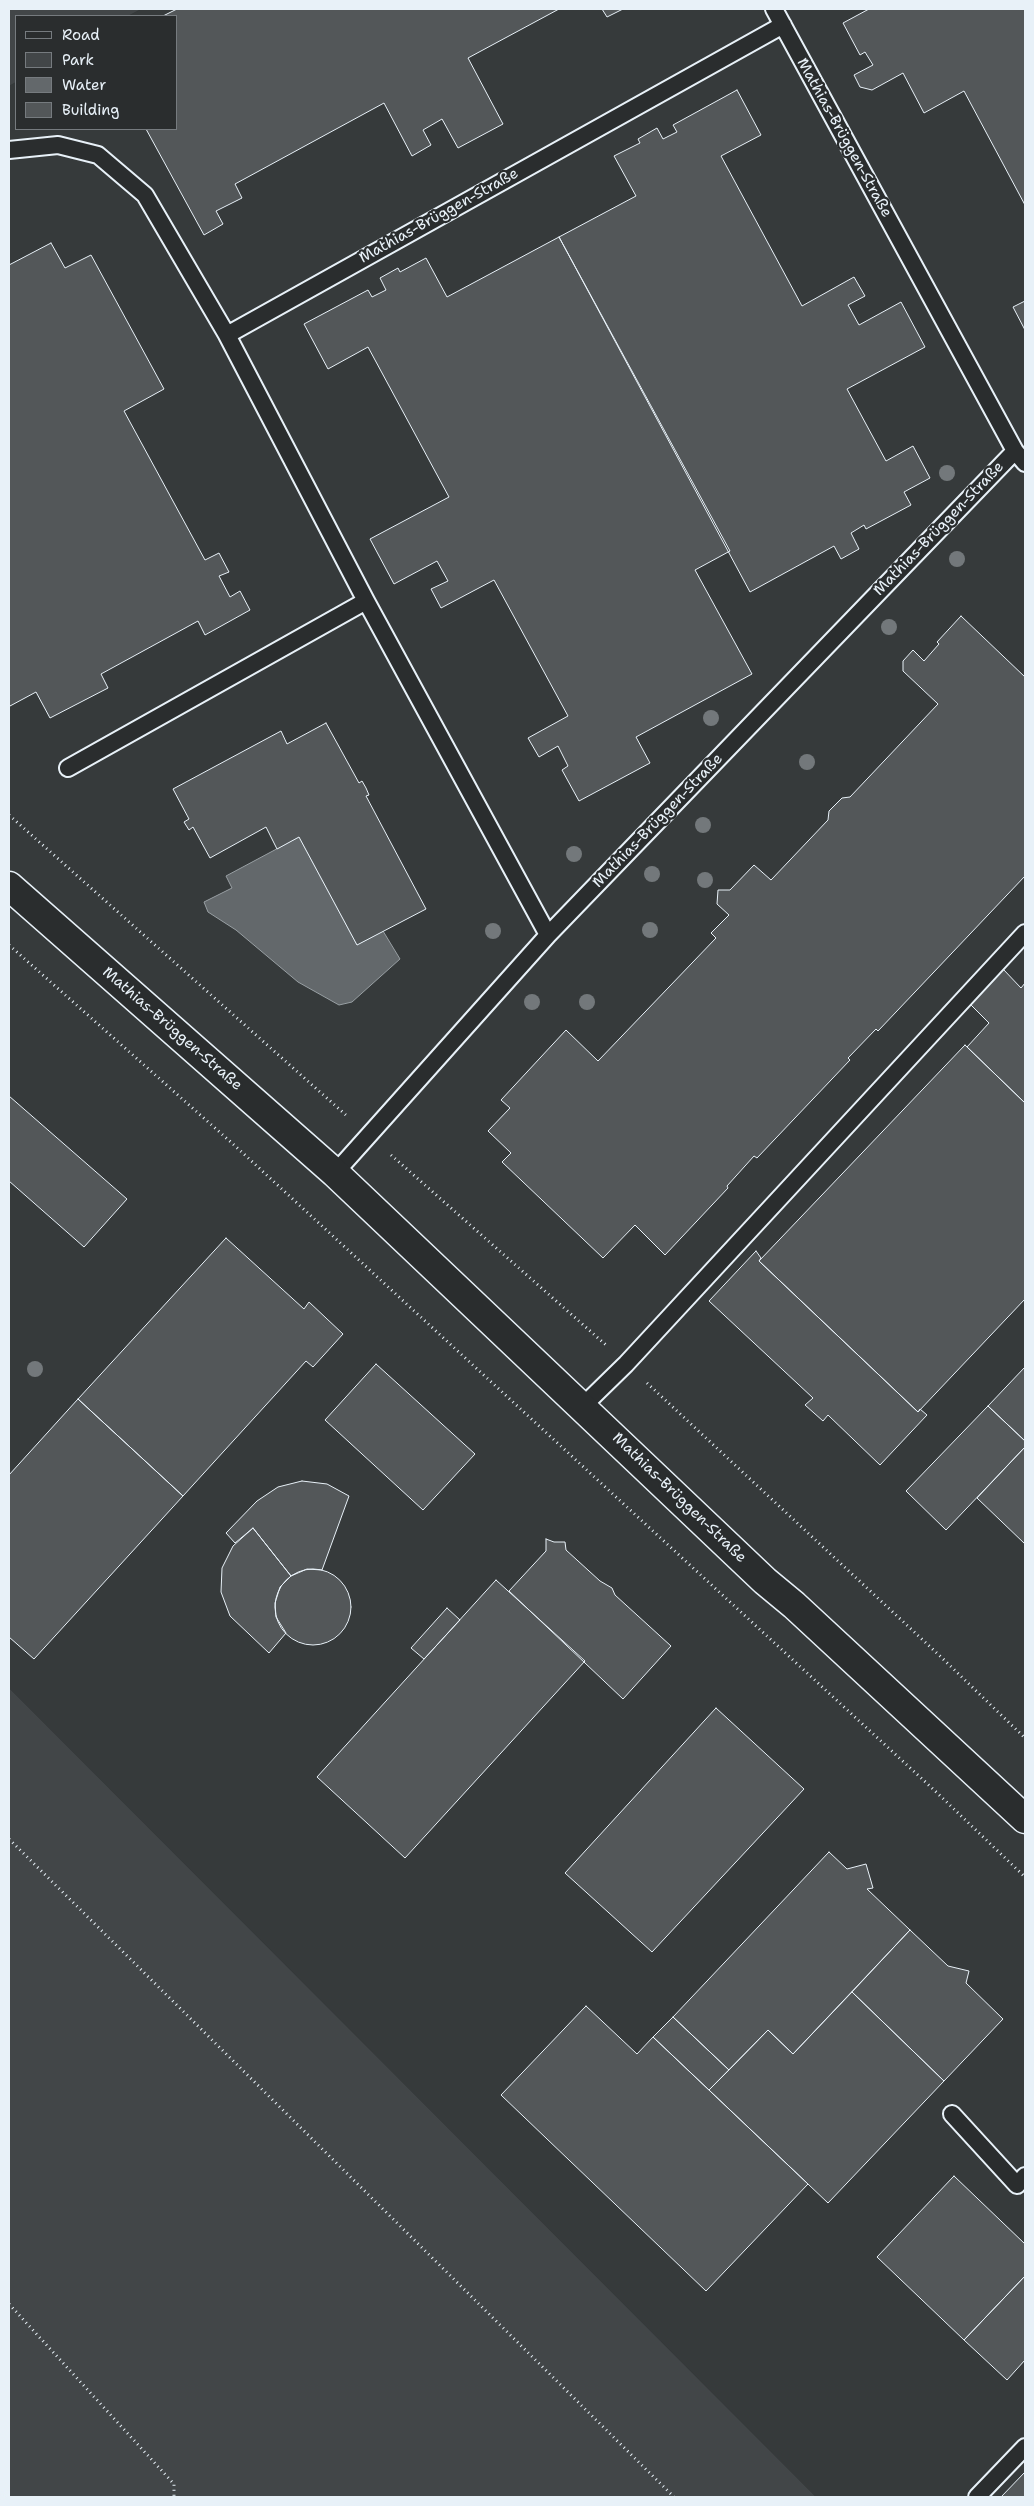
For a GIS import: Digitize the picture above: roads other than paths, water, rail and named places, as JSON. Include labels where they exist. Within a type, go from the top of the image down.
[{"type":"street","name":"Mathias-Brüggen-Straße","points":[[9,886],[335,1174],[583,1406],[765,1581],[794,1605],[1025,1819]]},
{"type":"lane","name":"Mathias-Brüggen-Straße","points":[[335,1174],[548,935],[1020,457],[774,9]]},
{"type":"lane","name":"Mathias-Brüggen-Straße","points":[[227,335],[782,25]]},
{"type":"lane","points":[[9,150],[58,145],[98,155],[145,195],[227,335],[366,601],[548,935]]},
{"type":"lane","points":[[68,768],[366,601]]},
{"type":"lane","points":[[583,1406],[626,1364],[1025,933]]},
{"type":"lane","points":[[952,2114],[1017,2185],[1025,2176]]},
{"type":"lane","points":[[977,2497],[1025,2448]]},
{"type":"water","points":[[299,837],[357,945],[383,931],[400,959],[352,1002],[339,1005],[298,982],[236,930],[208,912],[204,902],[232,888],[226,876]]}]
